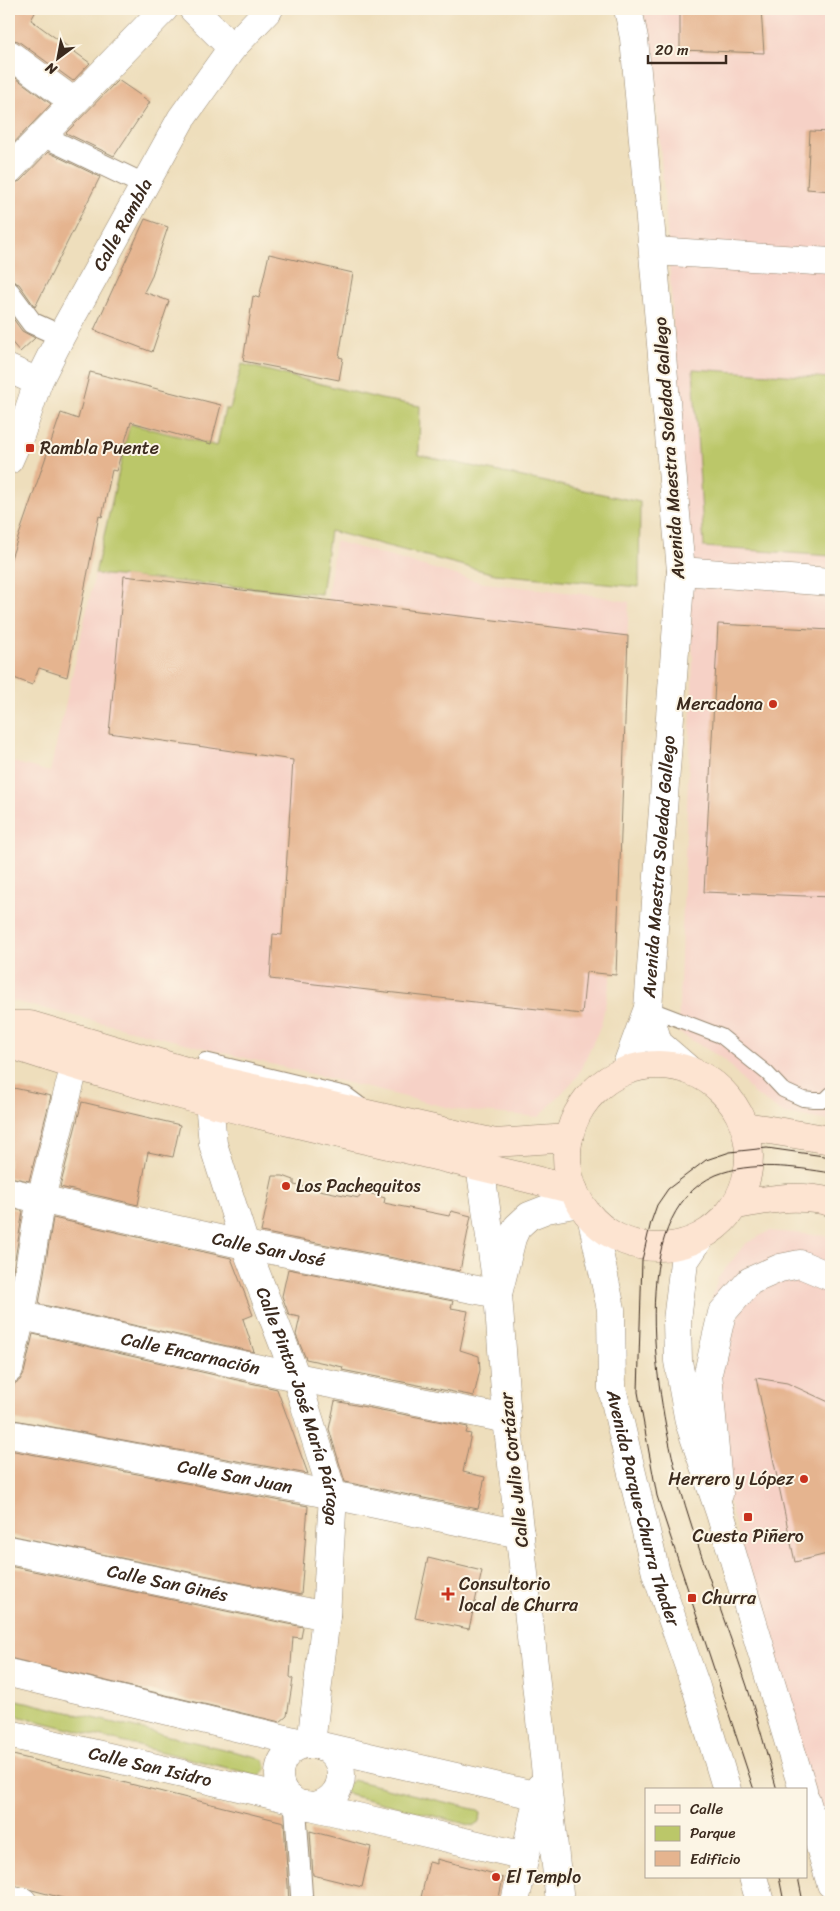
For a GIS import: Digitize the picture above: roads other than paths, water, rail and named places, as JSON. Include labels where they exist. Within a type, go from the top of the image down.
[{"type":"main road","points":[[16,1022],[206,1077],[495,1143],[568,1138]]},
{"type":"main road","points":[[9,1044],[209,1103],[480,1166],[582,1204]]},
{"type":"main road","points":[[657,1064],[688,1069],[705,1077],[729,1098],[745,1126],[749,1143],[748,1175],[736,1205],[725,1219],[700,1238],[669,1248],[650,1248],[620,1239],[582,1204],[569,1178],[568,1138],[571,1128],[585,1100],[609,1078],[625,1070],[657,1064]]},
{"type":"main road","points":[[745,1126],[831,1140]]},
{"type":"main road","points":[[736,1205],[784,1196],[806,1196],[831,1202]]},
{"type":"street","points":[[11,163],[43,136],[164,9]]},
{"type":"street","points":[[193,9],[232,48]]},
{"type":"street","name":"Calle Rambla","points":[[9,460],[21,434],[38,382],[61,336],[181,119],[232,48],[269,9]]},
{"type":"street","name":"Avenida Maestra Soledad Gallego","points":[[625,1070],[648,1008],[681,572],[634,38],[628,9]]},
{"type":"street","points":[[9,54],[74,102]]},
{"type":"street","points":[[43,136],[145,185]]},
{"type":"street","points":[[654,251],[831,262]]},
{"type":"street","points":[[9,292],[32,323],[61,336]]},
{"type":"street","points":[[9,370],[38,382]]},
{"type":"street","points":[[681,572],[831,582]]},
{"type":"street","name":"Avenida Maestra Soledad Gallego","points":[[648,1008],[658,1043],[688,1069]]},
{"type":"street","points":[[9,1368],[15,1315],[41,1198],[75,1064]]},
{"type":"street","name":"Calle Pintor José María Párraga","points":[[206,1077],[213,1144],[245,1245],[296,1377],[332,1495],[326,1616],[313,1744]]},
{"type":"street","points":[[480,1166],[498,1294]]},
{"type":"street","name":"Calle San José","points":[[9,1192],[245,1245],[498,1294]]},
{"type":"street","name":"Calle Julio Cortázar","points":[[560,1902],[508,1418],[498,1294],[512,1238],[517,1227],[529,1216],[547,1209],[582,1204]]},
{"type":"street","name":"Avenida Parque-Churra Thader","points":[[582,1204],[611,1309],[612,1388],[656,1573],[696,1687],[726,1788]]},
{"type":"street","points":[[700,1238],[684,1262],[677,1320],[678,1361],[689,1422],[720,1513],[802,1788]]},
{"type":"street","points":[[720,1513],[708,1373],[722,1313],[750,1282],[780,1268],[800,1264],[831,1277]]},
{"type":"street","name":"Calle Encarnación","points":[[15,1315],[296,1377],[508,1418]]},
{"type":"street","name":"Calle San Juan","points":[[9,1434],[332,1495],[520,1534]]},
{"type":"street","name":"Calle San Ginés","points":[[9,1550],[326,1616]]},
{"type":"street","points":[[9,1673],[538,1796]]},
{"type":"street","name":"Calle San Isidro","points":[[9,1734],[525,1856]]},
{"type":"street","points":[[297,1802],[326,1802],[333,1795],[341,1777],[336,1758],[313,1744],[290,1750],[280,1766],[280,1784],[297,1802],[302,1902]]},
{"type":"street","points":[[515,1902],[545,1764]]},
{"type":"street","points":[[808,1806],[830,1872]]},
{"type":"street","points":[[753,1878],[760,1902]]},
{"type":"street","points":[[9,1899],[23,1902]]},
{"type":"lane","points":[[648,1008],[721,1036],[767,1072],[783,1090],[803,1099],[814,1100],[825,1100],[831,1094]]},
{"type":"tram line","points":[[753,1788],[657,1496],[638,1392],[642,1260],[657,1205],[668,1189],[706,1160],[730,1152],[767,1148],[831,1157]]},
{"type":"tram line","points":[[776,1788],[747,1686],[685,1506],[670,1446],[656,1360],[654,1314],[657,1269],[668,1229],[687,1196],[716,1175],[744,1168],[773,1166],[831,1173]]},
{"type":"tram line","points":[[779,1878],[784,1902]]},
{"type":"tram line","points":[[798,1878],[803,1902]]},
{"type":"place","name":"Rambla Puente","points":[[30,448]]},
{"type":"place","name":"Mercadona","points":[[773,704]]},
{"type":"place","name":"Los Pachequitos","points":[[286,1186]]},
{"type":"place","name":"Herrero y López","points":[[804,1479]]},
{"type":"place","name":"Cuesta Piñero","points":[[748,1517]]},
{"type":"place","name":"Consultorio local de Churra","points":[[448,1594]]},
{"type":"place","name":"Churra","points":[[692,1598]]},
{"type":"place","name":"El Templo","points":[[496,1877]]}]
